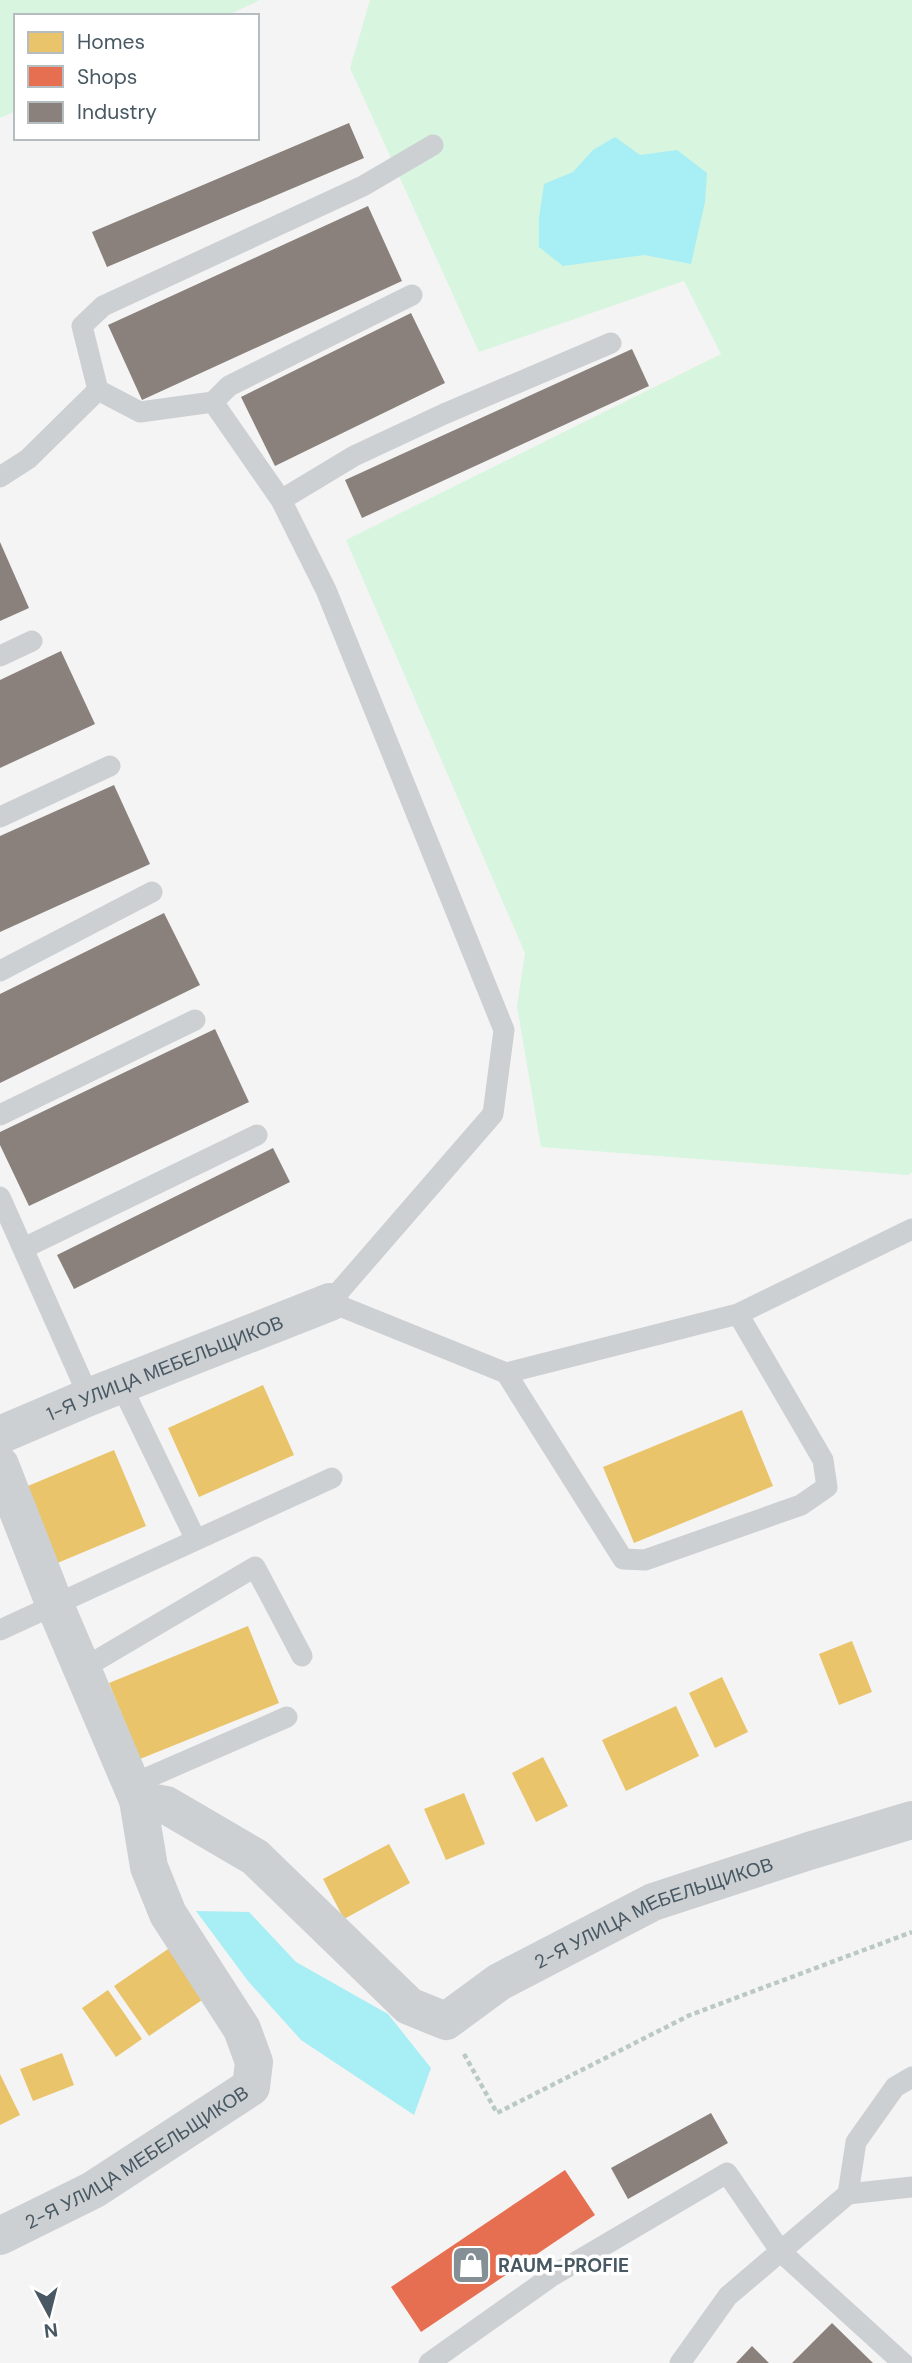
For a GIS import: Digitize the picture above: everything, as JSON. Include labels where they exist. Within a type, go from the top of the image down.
[{"type":"street","name":"1-Я УЛИЦА МЕБЕЛЬЩИКОВ","points":[[0,1435],[330,1302]]},
{"type":"street","points":[[0,1465],[54,1603],[135,1792],[166,1805],[255,1857],[410,2006],[446,2021]]},
{"type":"street","name":"2-Я УЛИЦА МЕБЕЛЬЩИКОВ","points":[[0,2236],[93,2190],[251,2087],[254,2062],[242,2029],[168,1914],[149,1867],[135,1792]]},
{"type":"street","name":"2-Я УЛИЦА МЕБЕЛЬЩИКОВ","points":[[446,2021],[499,1982],[653,1902],[912,1820]]},
{"type":"lane","points":[[412,295],[229,386],[213,402],[140,412],[98,390],[82,326],[103,306],[363,186],[433,145]]},
{"type":"lane","points":[[281,500],[354,456],[444,414],[611,343]]},
{"type":"lane","points":[[0,478],[28,459],[98,390]]},
{"type":"lane","points":[[213,402],[281,500],[326,590],[504,1030],[493,1114],[330,1302],[506,1373],[623,1559],[645,1560],[802,1505],[827,1487],[823,1460],[738,1314]]},
{"type":"lane","points":[[0,656],[32,641]]},
{"type":"lane","points":[[0,817],[110,766]]},
{"type":"lane","points":[[0,971],[152,892]]},
{"type":"lane","points":[[0,1115],[195,1020]]},
{"type":"lane","points":[[24,1248],[257,1135]]},
{"type":"lane","points":[[0,1197],[24,1248],[105,1391],[196,1540]]},
{"type":"lane","points":[[506,1373],[738,1314],[912,1229]]},
{"type":"lane","points":[[0,1630],[332,1478]]},
{"type":"lane","points":[[82,1669],[255,1567],[302,1656]]},
{"type":"lane","points":[[135,1792],[287,1717]]},
{"type":"lane","points":[[848,2194],[856,2141],[895,2087],[912,2077]]},
{"type":"lane","points":[[429,2363],[552,2276],[727,2173],[781,2252],[903,2363]]},
{"type":"lane","points":[[680,2363],[728,2297],[848,2194],[912,2186]]},
{"type":"path","points":[[446,2021],[497,2113],[690,2015],[912,1932]]},
{"type":"green space","points":[[0,0],[260,0],[230,14],[14,14],[14,112],[0,118]]},
{"type":"green space","points":[[370,0],[912,0],[912,1172],[908,1175],[541,1147],[517,1006],[525,953],[346,540],[721,354],[684,281],[479,352],[350,68]]},
{"type":"water","points":[[615,137],[640,155],[677,150],[707,173],[705,202],[691,264],[644,255],[563,266],[539,247],[539,218],[544,184],[573,172],[593,150]]},
{"type":"water","points":[[196,1911],[249,1912],[296,1962],[388,2014],[431,2068],[414,2115],[301,2040],[248,1981]]},
{"type":"building: Homes","points":[[263,1385],[294,1455],[199,1497],[168,1428]]},
{"type":"building: Homes","points":[[742,1410],[773,1486],[634,1543],[603,1467]]},
{"type":"building: Homes","points":[[114,1450],[146,1526],[55,1564],[23,1488]]},
{"type":"building: Homes","points":[[248,1626],[279,1703],[140,1759],[109,1683]]},
{"type":"building: Homes","points":[[852,1641],[872,1692],[839,1705],[819,1654]]},
{"type":"building: Homes","points":[[722,1677],[748,1732],[715,1748],[689,1693]]},
{"type":"building: Homes","points":[[676,1706],[699,1756],[626,1791],[602,1740]]},
{"type":"building: Homes","points":[[543,1757],[568,1806],[536,1822],[512,1773]]},
{"type":"building: Homes","points":[[464,1793],[485,1844],[446,1860],[424,1809]]},
{"type":"building: Homes","points":[[389,1844],[410,1883],[344,1919],[323,1879]]},
{"type":"building: Homes","points":[[171,1947],[205,1998],[149,2036],[114,1986]]},
{"type":"building: Homes","points":[[108,1990],[142,2039],[116,2057],[82,2008]]},
{"type":"building: Homes","points":[[62,2053],[74,2085],[33,2101],[20,2069]]},
{"type":"building: Homes","points":[[0,2074],[20,2115],[0,2125]]},
{"type":"building: Shops","points":[[565,2170],[595,2215],[421,2332],[391,2287]]},
{"type":"building: Industry","points":[[349,123],[364,158],[107,267],[92,232]]},
{"type":"building: Industry","points":[[368,206],[402,281],[142,400],[108,325]]},
{"type":"building: Industry","points":[[411,313],[445,383],[275,466],[241,397]]},
{"type":"building: Industry","points":[[632,349],[649,386],[362,518],[345,480]]},
{"type":"building: Industry","points":[[0,542],[29,608],[0,621]]},
{"type":"building: Industry","points":[[61,651],[95,724],[0,768],[0,680]]},
{"type":"building: Industry","points":[[114,785],[150,864],[0,932],[0,836]]},
{"type":"building: Industry","points":[[164,913],[200,985],[0,1083],[0,994]]},
{"type":"building: Industry","points":[[215,1029],[249,1102],[29,1206],[0,1145],[0,1132]]},
{"type":"building: Industry","points":[[273,1148],[290,1182],[74,1289],[57,1255]]},
{"type":"building: Industry","points":[[711,2113],[728,2143],[628,2199],[611,2168]]},
{"type":"building: Industry","points":[[832,2323],[873,2363],[792,2363]]},
{"type":"building: Industry","points":[[752,2346],[769,2363],[736,2363]]},
{"type":"place","name":"RAUM-PROFIE","points":[[471,2265]]}]
